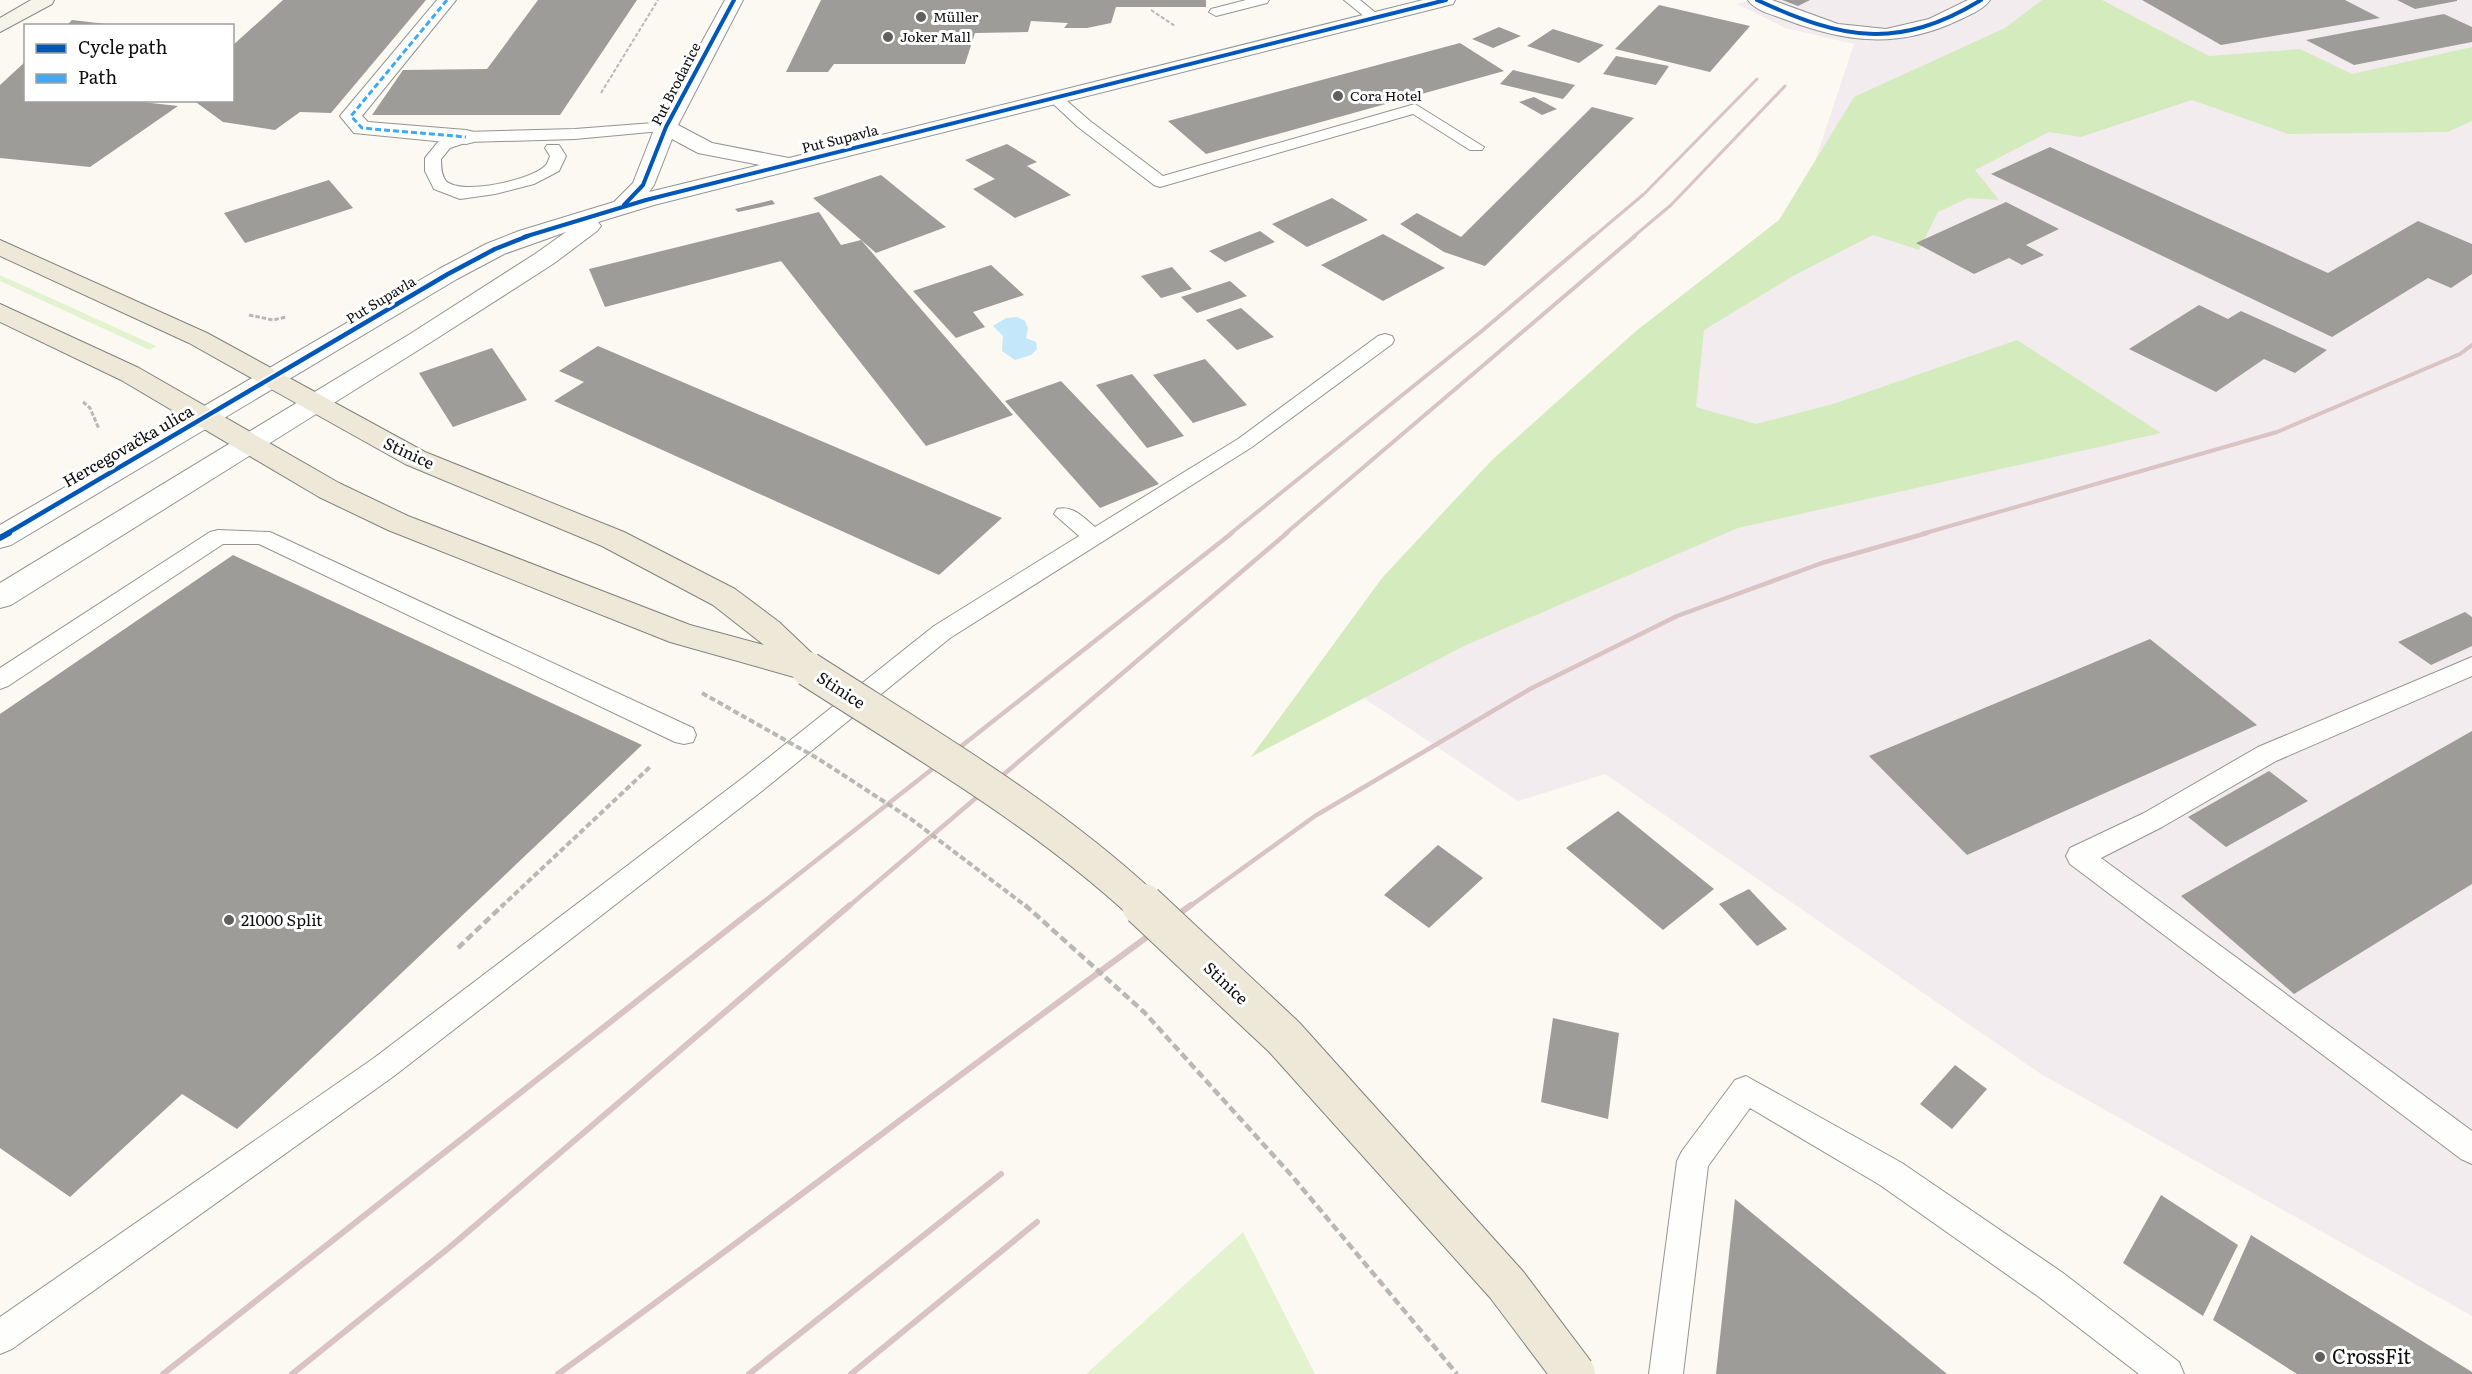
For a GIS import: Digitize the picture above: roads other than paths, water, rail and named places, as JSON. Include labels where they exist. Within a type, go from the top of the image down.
[{"type":"main road","points":[[0,26],[45,0]]},
{"type":"main road","name":"Stinice","points":[[0,247],[198,338],[416,458],[613,539],[724,597],[768,630],[808,669],[968,771],[1102,867],[1284,1037],[1507,1285],[1574,1374]]},
{"type":"main road","name":"Stinice","points":[[0,312],[130,374],[329,490],[409,527],[681,634],[808,669]]},
{"type":"street","points":[[447,0],[351,116],[362,128],[466,137]]},
{"type":"street","name":"Put Brodarice","points":[[616,209],[643,185],[666,127],[734,0]]},
{"type":"street","name":"Put Supavla","points":[[270,379],[448,274],[495,249],[527,236],[616,209],[789,164],[1446,0]]},
{"type":"street","points":[[1757,0],[1796,18],[1842,30],[1886,35],[1924,27],[1981,0]]},
{"type":"street","points":[[666,127],[706,148],[789,164]]},
{"type":"street","name":"Put Supavla","points":[[247,444],[544,259],[616,209]]},
{"type":"street","name":"Hercegovačka ulica","points":[[0,538],[270,379]]},
{"type":"street","points":[[0,597],[247,444]]},
{"type":"lane","points":[[1216,12],[1262,0]]},
{"type":"lane","points":[[1351,0],[1376,18]]},
{"type":"lane","points":[[1054,97],[1084,124],[1160,182],[1415,109],[1476,147]]},
{"type":"lane","points":[[553,148],[558,156],[553,168],[528,181],[495,189],[460,194],[440,185],[433,171],[433,158],[444,145],[466,137],[575,134],[666,127]]},
{"type":"lane","points":[[0,1337],[384,1067],[753,784],[942,632],[1245,443],[1385,340]]},
{"type":"lane","points":[[1065,514],[1095,538]]},
{"type":"lane","points":[[0,680],[218,537],[262,537],[684,735]]},
{"type":"lane","points":[[2472,666],[2267,754],[2153,820],[2079,856],[2472,1149]]},
{"type":"lane","points":[[1666,1374],[1693,1161],[1746,1090],[1891,1174],[2051,1285],[2167,1374]]},
{"type":"water","points":[[1017,317],[1025,321],[1028,328],[1026,338],[1036,342],[1037,349],[1031,355],[1015,360],[1002,351],[1003,336],[993,326],[1006,318]]},
{"type":"railway","points":[[1593,237],[1644,194],[1757,79]]},
{"type":"railway","points":[[1633,237],[1671,205],[1785,86]]},
{"type":"railway","points":[[1230,534],[1483,330],[1594,236]]},
{"type":"railway","points":[[1285,534],[1635,236]]},
{"type":"railway","points":[[1922,534],[2277,432],[2460,354],[2472,345]]},
{"type":"railway","points":[[757,907],[1232,533]]},
{"type":"railway","points":[[848,907],[1287,533]]},
{"type":"railway","points":[[1189,907],[1315,816],[1530,689],[1677,616],[1822,563],[1927,533]]},
{"type":"railway","points":[[163,1374],[759,905]]},
{"type":"railway","points":[[292,1374],[450,1247],[850,905]]},
{"type":"railway","points":[[558,1374],[1191,905]]},
{"type":"railway","points":[[749,1374],[1001,1174]]},
{"type":"railway","points":[[851,1374],[1037,1222]]},
{"type":"place","name":"Müller","points":[[921,17]]},
{"type":"place","name":"Joker Mall","points":[[888,37]]},
{"type":"place","name":"Cora Hotel","points":[[1338,96]]},
{"type":"place","name":"21000 Split","points":[[229,920]]},
{"type":"place","name":"CrossFit","points":[[2320,1357]]}]
